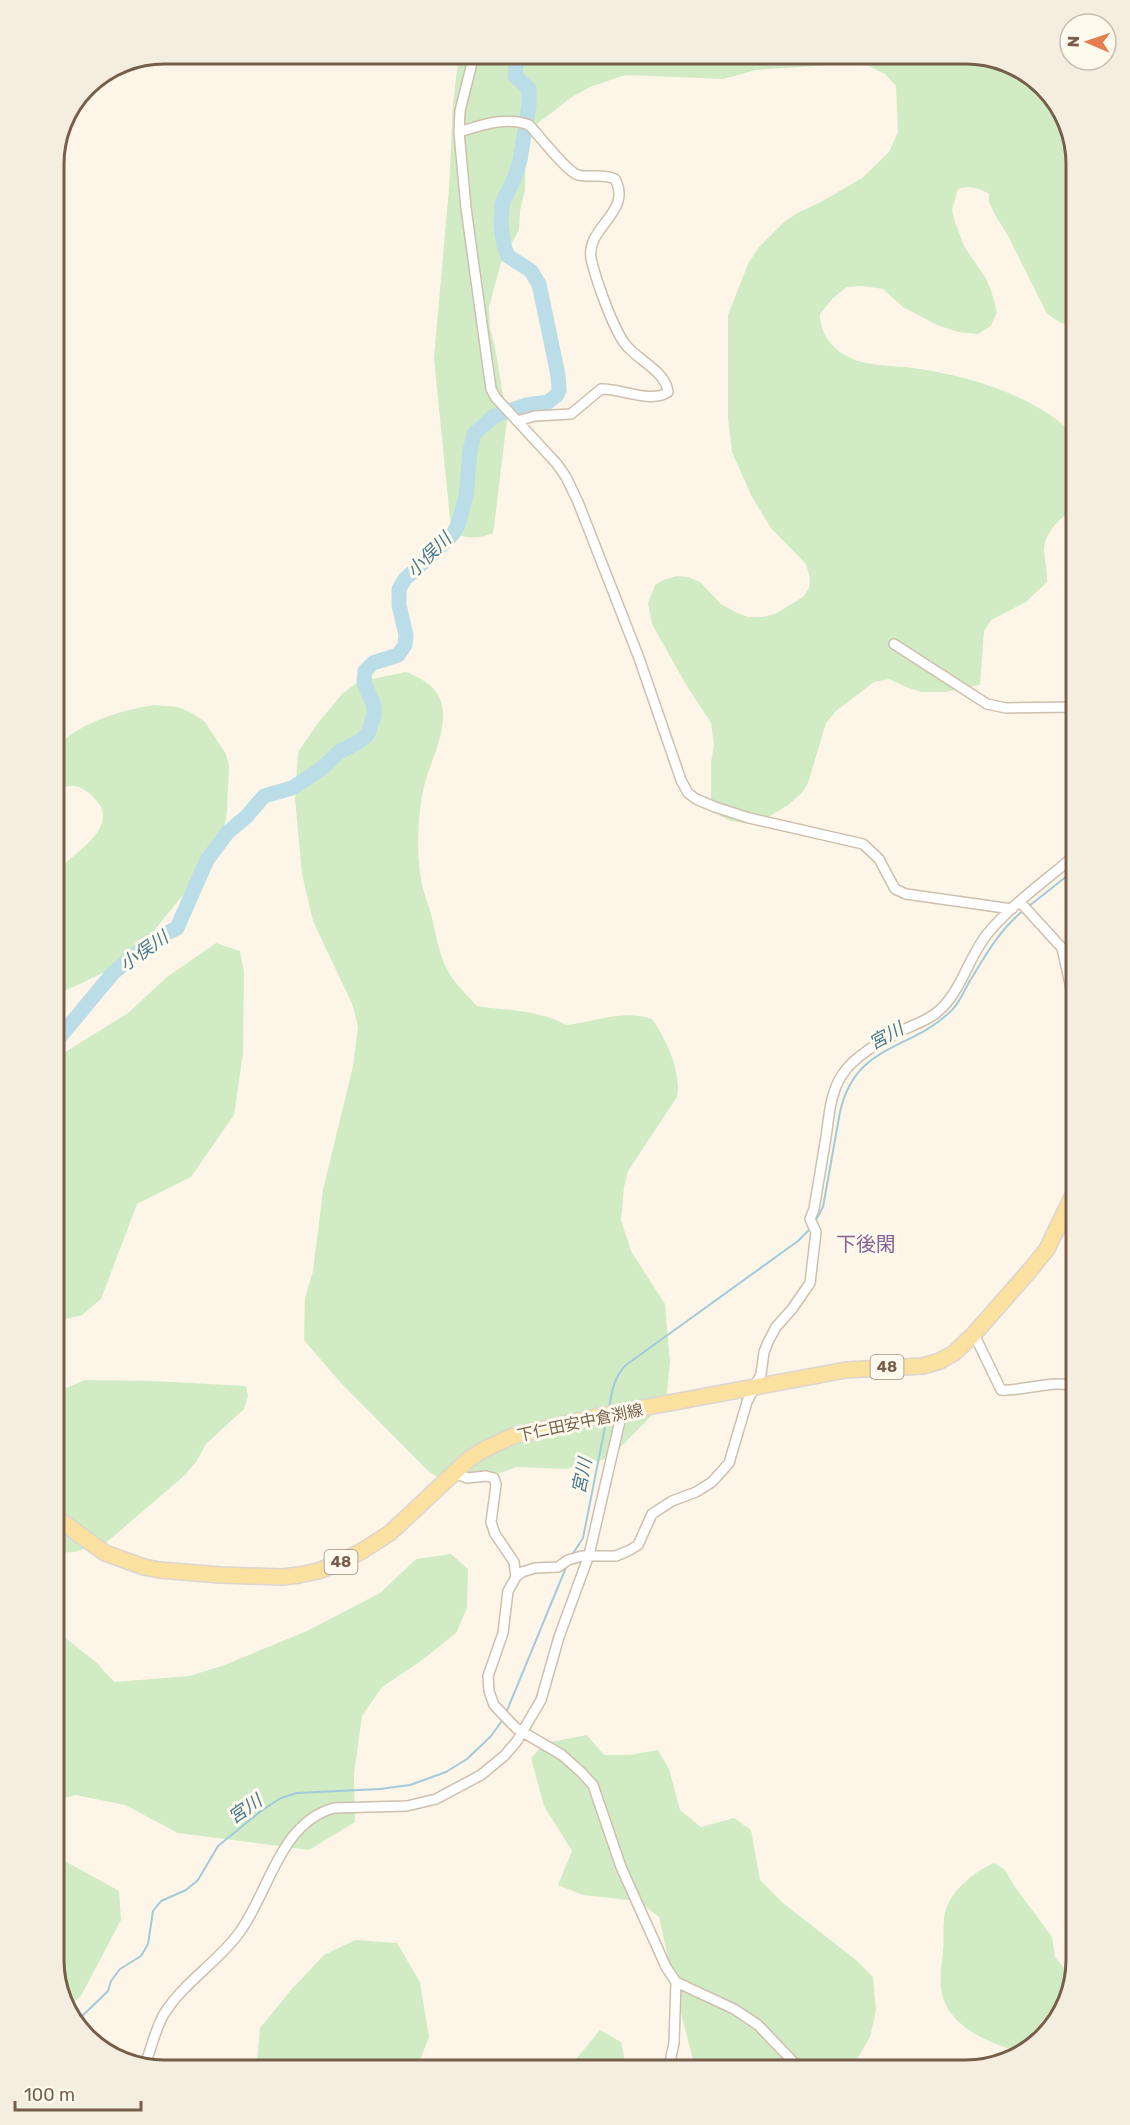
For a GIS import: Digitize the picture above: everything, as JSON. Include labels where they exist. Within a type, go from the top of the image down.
[{"type":"main road","name":"下仁田安中倉渕線","points":[[64,1523],[105,1552],[144,1567],[159,1570],[282,1577],[318,1571],[362,1551],[390,1533],[469,1459],[506,1439],[599,1416],[846,1370],[923,1366],[940,1361],[954,1353],[974,1334],[1047,1249],[1066,1210]]},
{"type":"street","points":[[471,64],[460,111],[459,132],[466,208],[491,388],[496,398],[557,464],[578,501],[639,658],[681,780],[688,793],[715,807],[749,818],[863,844],[879,859],[895,889],[906,894],[1016,906],[1035,919],[1062,948],[1066,966]]},
{"type":"street","points":[[459,132],[490,123],[519,121],[529,125],[574,174],[606,176],[615,179],[618,199],[614,211],[591,243],[592,260],[610,312],[625,344],[655,371],[668,388],[665,395],[657,396],[642,396],[601,389],[571,414],[536,416],[517,421]]},
{"type":"street","points":[[894,644],[987,704],[1006,708],[1066,707]]},
{"type":"street","points":[[670,2060],[674,2043],[676,1982],[661,1956],[621,1866],[592,1785],[561,1755],[520,1730],[503,1717],[494,1705],[488,1676],[503,1632],[508,1591],[522,1572],[558,1568],[568,1560],[586,1556],[616,1556],[630,1550],[638,1545],[652,1514],[672,1501],[696,1492],[712,1482],[729,1464],[747,1402],[761,1374],[764,1352],[776,1327],[792,1310],[810,1283],[816,1232],[810,1219],[814,1209],[830,1111],[841,1075],[851,1064],[874,1047],[939,1012],[959,983],[987,934],[1066,863]]},
{"type":"street","points":[[974,1334],[1001,1390],[1011,1391],[1066,1383]]},
{"type":"street","points":[[146,2059],[158,2024],[166,2010],[234,1940],[250,1916],[285,1847],[312,1818],[325,1810],[334,1808],[407,1806],[436,1798],[481,1775],[504,1756],[541,1700],[586,1556],[618,1413]]},
{"type":"street","points":[[455,1473],[467,1478],[486,1476],[494,1478],[490,1522],[495,1534],[514,1562],[516,1578]]},
{"type":"street","points":[[676,1982],[734,2009],[758,2025],[791,2060]]},
{"type":"green space","points":[[458,64],[834,65],[756,70],[723,79],[625,75],[590,87],[572,97],[533,127],[526,140],[525,190],[520,211],[519,230],[501,263],[489,307],[490,328],[507,420],[494,527],[493,533],[471,537],[455,533],[451,529],[434,358],[449,188],[453,103]]},
{"type":"green space","points":[[856,65],[972,65],[998,70],[1021,81],[1036,94],[1058,126],[1064,145],[1066,165],[1066,324],[1047,314],[994,213],[989,202],[989,194],[970,187],[958,189],[952,210],[964,246],[991,290],[997,312],[991,326],[978,334],[958,332],[937,325],[903,307],[883,289],[862,286],[847,287],[833,298],[820,314],[824,332],[830,343],[853,359],[870,364],[934,371],[978,382],[1022,399],[1061,423],[1066,428],[1066,514],[1051,530],[1045,542],[1047,582],[1026,602],[991,620],[984,631],[980,685],[945,692],[921,692],[889,679],[874,682],[836,711],[826,723],[808,783],[802,793],[788,805],[756,825],[731,821],[720,816],[711,803],[711,762],[714,745],[711,723],[685,683],[652,624],[648,603],[655,585],[677,576],[688,577],[700,582],[721,604],[735,612],[748,617],[762,617],[775,614],[803,597],[809,588],[810,578],[806,564],[771,528],[752,497],[732,452],[728,418],[728,315],[748,264],[759,247],[783,223],[862,178],[889,152],[898,132],[896,86],[885,74],[869,66]]},
{"type":"green space","points":[[406,672],[430,685],[440,699],[443,708],[442,729],[423,791],[418,851],[424,892],[440,950],[451,976],[477,1006],[533,1013],[566,1025],[630,1015],[652,1019],[663,1036],[675,1067],[677,1097],[628,1171],[621,1220],[631,1251],[665,1304],[670,1362],[667,1393],[661,1406],[610,1458],[566,1469],[517,1467],[483,1479],[464,1482],[442,1480],[428,1471],[340,1382],[304,1340],[305,1298],[313,1271],[323,1190],[353,1066],[358,1027],[353,1006],[313,921],[302,874],[295,799],[298,752],[342,694],[358,682]]},
{"type":"green space","points":[[154,705],[178,707],[205,722],[226,754],[229,766],[227,812],[223,833],[212,855],[188,889],[143,944],[105,972],[65,991],[65,864],[97,833],[103,814],[99,804],[84,789],[74,786],[65,787],[65,739],[101,719]]},
{"type":"green space","points":[[216,943],[240,951],[244,972],[243,1054],[234,1115],[191,1177],[137,1204],[101,1299],[82,1315],[64,1319],[65,1052],[128,1013],[167,977]]},
{"type":"green space","points":[[85,1380],[153,1381],[246,1386],[248,1396],[244,1409],[206,1444],[196,1462],[185,1475],[107,1542],[74,1552],[64,1552],[66,1388]]},
{"type":"green space","points":[[451,1554],[468,1569],[467,1608],[456,1633],[421,1661],[382,1687],[362,1716],[354,1774],[355,1822],[309,1850],[178,1833],[125,1805],[75,1795],[64,1799],[64,1637],[97,1663],[114,1682],[189,1676],[222,1666],[307,1631],[380,1593],[416,1559]]},
{"type":"green space","points":[[587,1735],[604,1755],[629,1755],[658,1750],[669,1769],[680,1810],[701,1827],[734,1818],[751,1830],[760,1880],[783,1903],[856,1960],[873,1977],[876,2010],[870,2037],[857,2060],[693,2060],[659,1917],[638,1901],[583,1895],[558,1885],[572,1851],[544,1806],[531,1758],[545,1743]]},
{"type":"green space","points":[[64,1861],[119,1891],[121,1920],[81,1996],[74,2002],[66,1980]]},
{"type":"green space","points":[[994,1863],[1005,1870],[1052,1937],[1055,1957],[1065,1970],[1060,1993],[1049,2016],[1026,2040],[1011,2049],[988,2041],[967,2029],[951,2013],[941,1991],[946,1910],[955,1893],[978,1872]]},
{"type":"green space","points":[[355,1940],[397,1943],[420,1982],[429,2037],[420,2060],[257,2060],[260,2028],[324,1955]]},
{"type":"green space","points":[[600,2030],[621,2042],[625,2060],[574,2060]]},
{"type":"waterway","name":"小俣川","points":[[65,1031],[113,973],[153,940],[177,928],[207,860],[227,833],[247,816],[264,796],[292,788],[321,769],[339,752],[368,734],[374,715],[374,706],[364,682],[365,671],[373,663],[398,655],[405,645],[406,635],[399,605],[399,589],[405,579],[453,534],[458,525],[466,496],[474,434],[494,416],[526,405],[548,402],[557,395],[558,375],[539,284],[531,271],[508,256],[501,225],[502,204],[515,177],[520,160],[529,105],[529,89],[515,76],[516,64]]},
{"type":"waterway","name":"宮川","points":[[1029,906],[1066,877]]},
{"type":"waterway","name":"宮川","points":[[815,1222],[823,1207],[840,1112],[848,1089],[858,1072],[886,1050],[936,1024],[952,1010],[995,942],[1024,910]]},
{"type":"waterway","name":"宮川","points":[[609,1408],[616,1379],[626,1365],[798,1241],[810,1229]]},
{"type":"waterway","name":"宮川","points":[[572,1555],[583,1538],[606,1422]]},
{"type":"waterway","name":"宮川","points":[[506,1713],[567,1565]]},
{"type":"waterway","name":"宮川","points":[[82,2016],[108,1991],[111,1981],[120,1969],[141,1956],[148,1944],[153,1911],[161,1901],[186,1890],[198,1880],[218,1846],[261,1811],[281,1798],[297,1793],[380,1789],[410,1785],[446,1772],[467,1759],[491,1736],[504,1718]]},
{"type":"district","name":"下後閑","points":[[866,1244]]}]
